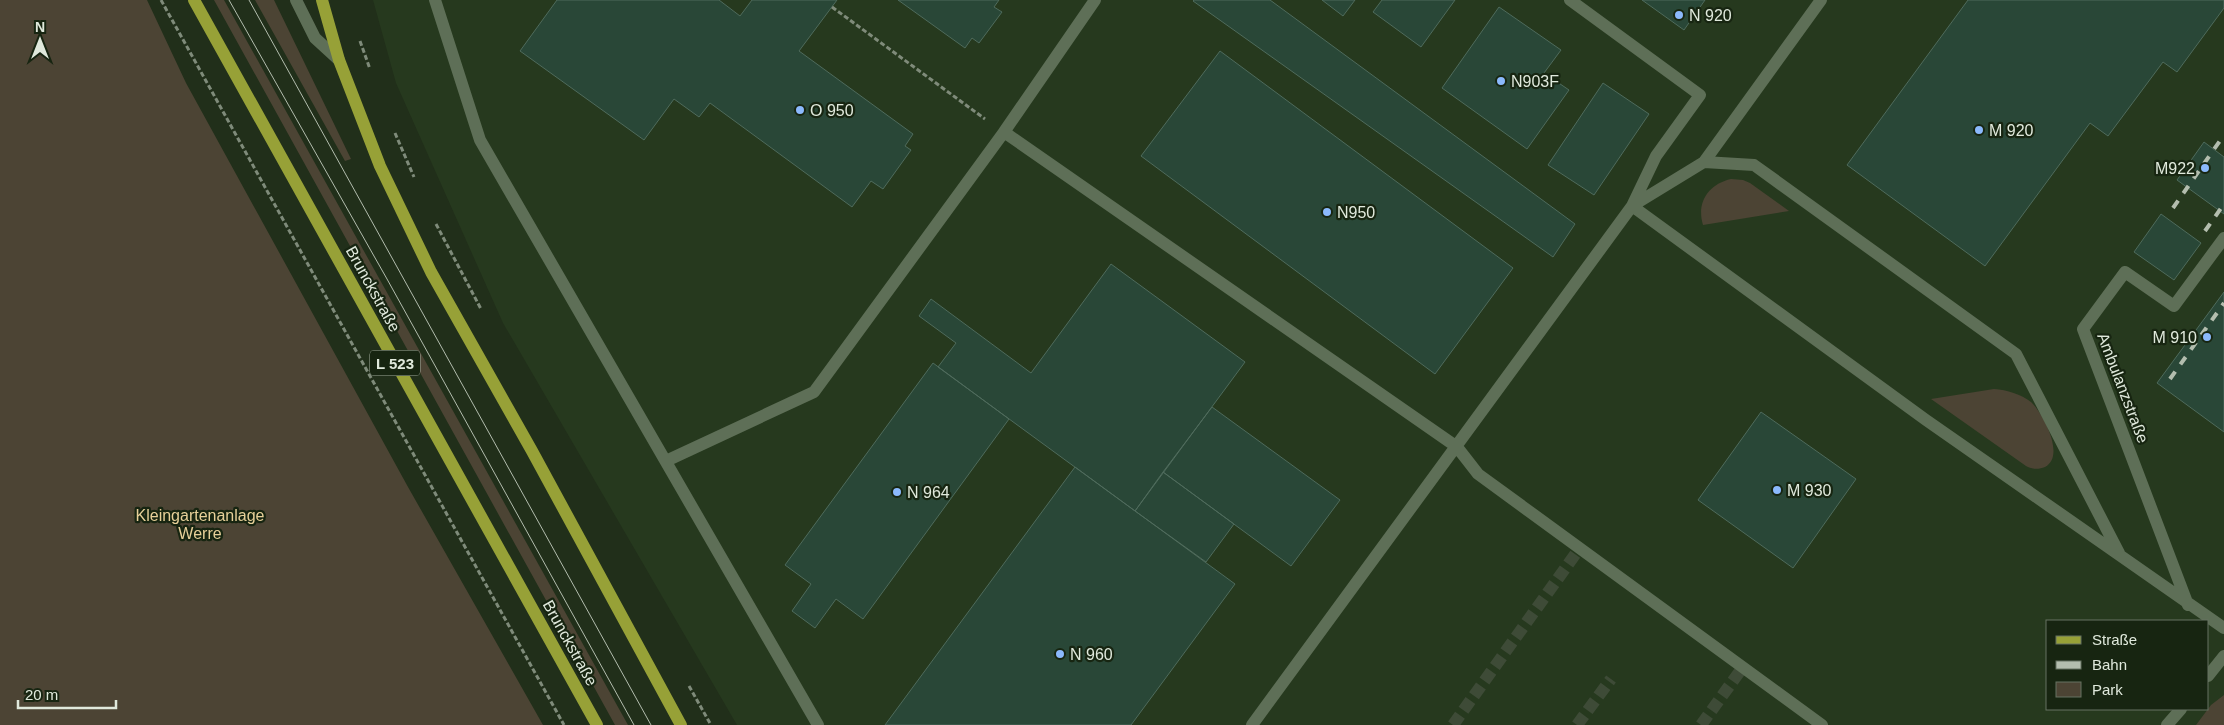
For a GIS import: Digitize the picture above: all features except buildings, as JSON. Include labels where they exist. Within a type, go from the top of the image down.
[{"type":"main road","name":"Brunckstraße","points":[[194,0],[597,725]]},
{"type":"main road","points":[[322,0],[339,60],[380,166],[431,272],[532,451],[681,725]]},
{"type":"street","points":[[296,0],[315,38],[339,60]]},
{"type":"street","points":[[435,0],[480,140],[818,725]]},
{"type":"street","points":[[666,461],[814,392],[1004,132],[1095,0]]},
{"type":"street","points":[[1252,725],[1458,447],[1632,206],[1656,156],[1700,95],[1570,0]]},
{"type":"street","points":[[1632,206],[1704,162],[1821,0]]},
{"type":"street","points":[[1004,132],[1458,447],[1478,474],[1822,725]]},
{"type":"street","points":[[1704,162],[1754,164],[2016,354],[2120,554]]},
{"type":"street","points":[[1632,206],[1926,420],[2120,554],[2188,605],[2224,628]]},
{"type":"street","name":"Ambulanzstraße","points":[[2188,605],[2083,329],[2125,272],[2174,306],[2224,238]]},
{"type":"street","points":[[2209,675],[2224,656]]},
{"type":"street","points":[[2168,725],[2180,710]]},
{"type":"path","points":[[160,0],[564,725]]},
{"type":"path","points":[[832,7],[1004,132]]},
{"type":"path","points":[[357,32],[373,78]]},
{"type":"path","points":[[394,132],[417,184]]},
{"type":"path","points":[[434,219],[484,314]]},
{"type":"path","points":[[687,682],[711,725]]},
{"type":"shaded area","points":[[373,0],[2224,0],[2224,725],[737,725],[503,323],[396,83]]},
{"type":"green space","name":"Kleingartenanlage Werre","points":[[0,0],[147,0],[186,83],[408,487],[543,725],[0,725]]},
{"type":"green space","points":[[214,0],[224,0],[628,725],[615,725]]},
{"type":"green space","points":[[255,0],[274,0],[351,159],[345,161]]},
{"type":"green space","points":[[1731,179],[1750,183],[1789,211],[1703,225],[1701,209],[1706,195],[1716,185]]},
{"type":"green space","points":[[1994,389],[2009,391],[2023,397],[2031,402],[2041,415],[2053,444],[2051,462],[2045,467],[2035,469],[2026,466],[1931,399]]},
{"type":"green space","points":[[2224,695],[2224,725],[2196,725],[2209,710],[2211,705]]},
{"type":"tunnel","points":[[1453,725],[1579,549]]},
{"type":"tunnel","points":[[1701,725],[1743,667]]},
{"type":"tunnel","points":[[1577,725],[1611,679]]},
{"type":"tram line","points":[[229,0],[387,279],[634,725]]},
{"type":"tram line","points":[[249,0],[651,725]]},
{"type":"railway","points":[[2173,208],[2224,135]]},
{"type":"railway","points":[[2205,231],[2224,204]]},
{"type":"railway","points":[[2170,379],[2224,303]]},
{"type":"place","name":"N 920","points":[[1679,15]]},
{"type":"place","name":"N903F","points":[[1501,81]]},
{"type":"place","name":"O 950","points":[[800,110]]},
{"type":"place","name":"M 920","points":[[1979,130]]},
{"type":"place","name":"M922","points":[[2205,168]]},
{"type":"place","name":"N950","points":[[1327,212]]},
{"type":"place","name":"M 910","points":[[2207,337]]},
{"type":"place","name":"M 930","points":[[1777,490]]},
{"type":"place","name":"N 964","points":[[897,492]]},
{"type":"place","name":"N 960","points":[[1060,654]]}]
